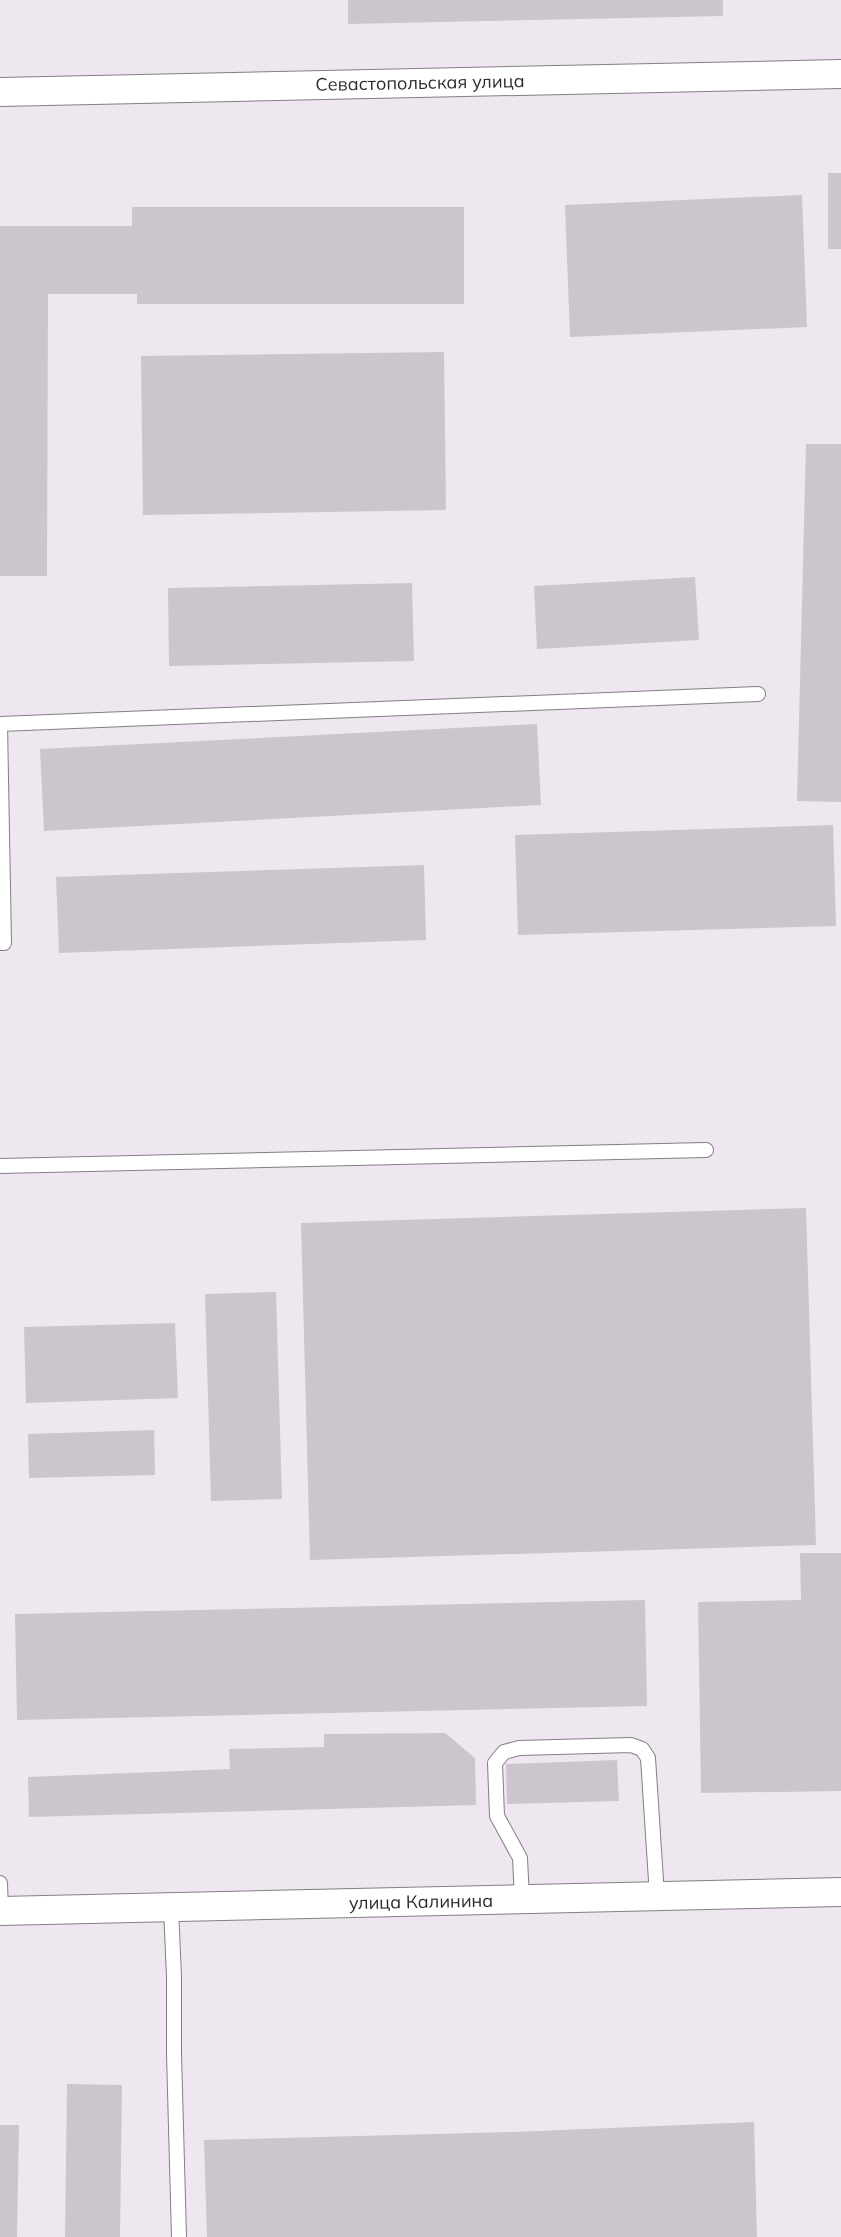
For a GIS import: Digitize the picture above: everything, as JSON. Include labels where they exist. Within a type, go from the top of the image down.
[{"type":"street","name":"Севастопольская улица","points":[[0,92],[841,74]]},
{"type":"street","name":"улица Калинина","points":[[0,1911],[841,1892]]},
{"type":"lane","points":[[0,943],[4,943],[0,724],[758,694]]},
{"type":"lane","points":[[0,1166],[706,1150]]},
{"type":"lane","points":[[522,1900],[520,1858],[497,1816],[496,1763],[504,1752],[519,1748],[631,1745],[642,1749],[648,1758],[657,1896]]},
{"type":"lane","points":[[0,1883],[0,1911]]},
{"type":"lane","points":[[171,1908],[179,2237]]},
{"type":"building","points":[[348,0],[723,0],[723,16],[348,24]]},
{"type":"building","points":[[828,173],[841,173],[841,249],[828,249]]},
{"type":"building","points":[[802,195],[807,327],[570,337],[565,205]]},
{"type":"building","points":[[132,207],[464,207],[464,304],[137,304],[137,294],[48,294],[47,576],[0,576],[0,226],[132,226]]},
{"type":"building","points":[[444,352],[446,510],[143,515],[141,356]]},
{"type":"building","points":[[806,444],[841,444],[841,802],[797,801]]},
{"type":"building","points":[[695,577],[699,640],[537,649],[534,586]]},
{"type":"building","points":[[412,583],[414,661],[169,666],[168,588]]},
{"type":"building","points":[[537,724],[541,805],[44,831],[40,749]]},
{"type":"building","points":[[833,825],[836,926],[518,935],[515,835]]},
{"type":"building","points":[[424,865],[426,940],[59,953],[56,877]]},
{"type":"building","points":[[806,1208],[816,1545],[310,1560],[301,1223]]},
{"type":"building","points":[[276,1292],[282,1499],[211,1501],[205,1294]]},
{"type":"building","points":[[175,1323],[178,1398],[26,1403],[24,1327]]},
{"type":"building","points":[[154,1430],[155,1475],[29,1478],[28,1434]]},
{"type":"building","points":[[800,1553],[841,1553],[841,1791],[701,1793],[698,1602],[801,1600]]},
{"type":"building","points":[[645,1600],[647,1706],[17,1720],[15,1614]]},
{"type":"building","points":[[445,1733],[475,1758],[476,1805],[29,1817],[28,1777],[230,1769],[229,1749],[324,1747],[324,1734]]},
{"type":"building","points":[[617,1760],[619,1801],[507,1804],[506,1764]]},
{"type":"building","points":[[67,2084],[122,2085],[120,2237],[65,2237]]},
{"type":"building","points":[[754,2122],[757,2237],[207,2237],[204,2140],[514,2132]]},
{"type":"building","points":[[0,2125],[19,2125],[17,2237],[0,2237]]}]
